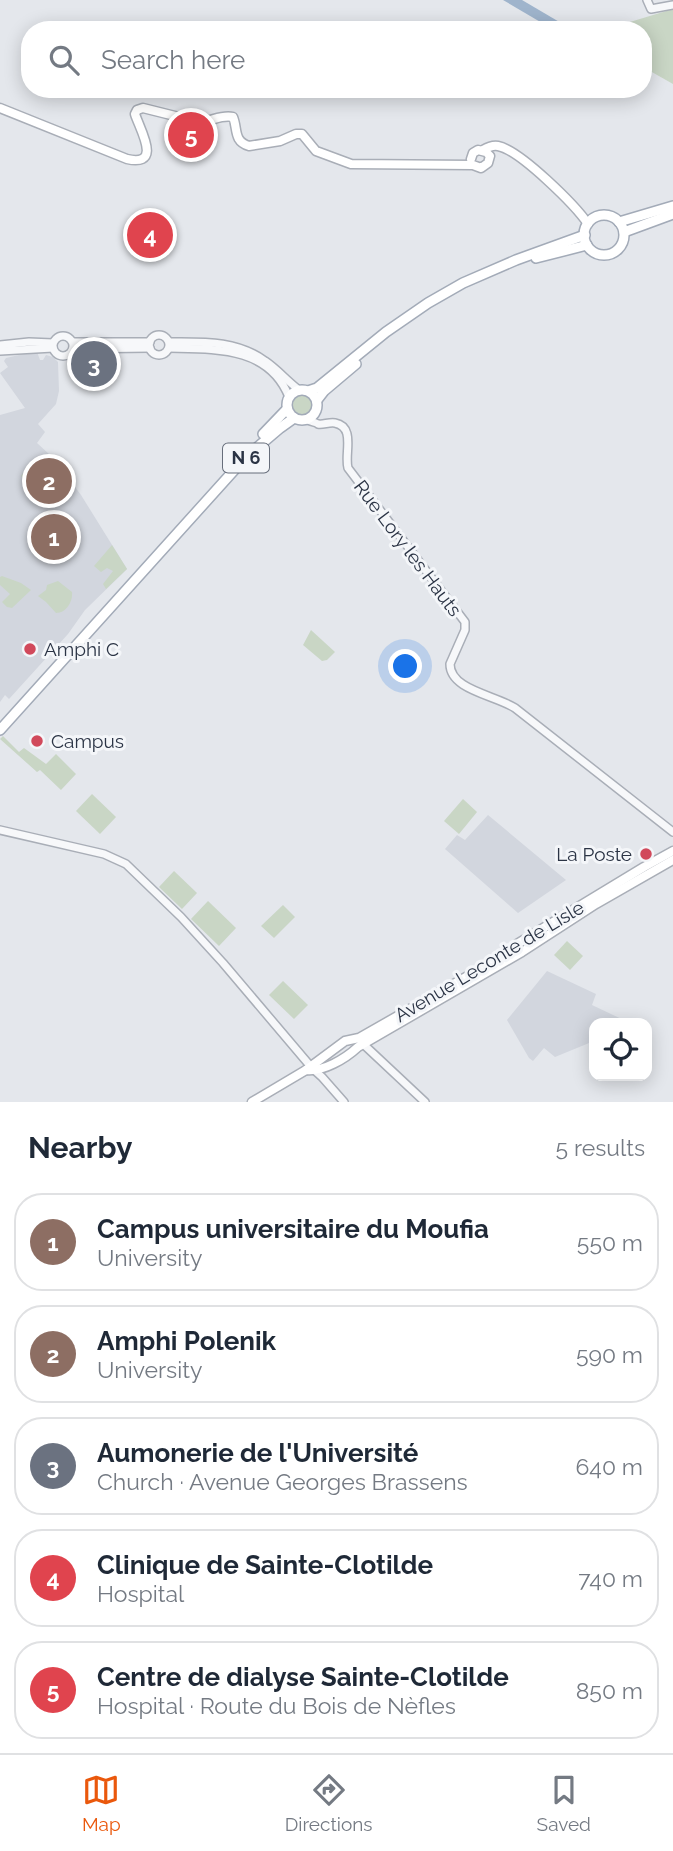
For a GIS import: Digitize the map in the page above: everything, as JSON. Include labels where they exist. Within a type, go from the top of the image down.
[{"type":"main road","points":[[0,108],[136,161],[143,158],[147,152],[135,114],[143,108],[207,122],[233,117],[237,137],[244,145],[249,146],[304,135],[316,151],[351,164],[458,165],[472,162]]},
{"type":"main road","points":[[472,162],[475,151],[486,153],[505,149],[528,163],[591,221]]},
{"type":"main road","points":[[472,162],[478,168],[484,168],[488,163],[486,153]]},
{"type":"main road","points":[[622,227],[673,205]]},
{"type":"main road","points":[[622,227],[673,214]]},
{"type":"main road","points":[[388,333],[324,391],[317,400],[312,419],[294,418],[287,409],[287,393],[317,388],[388,333],[476,279],[584,235],[591,221],[602,215],[608,216],[622,227]]},
{"type":"main road","points":[[584,235],[587,245],[597,253],[610,254],[621,246],[622,227]]},
{"type":"main road","points":[[517,262],[587,245]]},
{"type":"main road","points":[[304,391],[317,400]]},
{"type":"main road","name":"N 6","points":[[0,730],[287,409]]},
{"type":"main road","name":"N 6","points":[[202,502],[256,449],[294,418]]},
{"type":"main road","name":"N 6","points":[[0,722],[186,520]]},
{"type":"main road","name":"Avenue Leconte de Lisle","points":[[310,1069],[340,1060],[361,1041],[508,953],[517,944],[590,899],[673,851]]},
{"type":"main road","name":"Avenue Leconte de Lisle","points":[[252,1102],[310,1069],[345,1041],[361,1041],[522,952],[596,904],[673,860]]},
{"type":"street","points":[[647,0],[651,9],[673,5]]},
{"type":"street","points":[[0,351],[51,345],[64,335],[69,337],[73,345]]},
{"type":"street","points":[[150,345],[154,337],[159,335],[165,337],[169,345]]},
{"type":"street","points":[[169,345],[217,342],[248,351],[304,391]]},
{"type":"street","points":[[0,345],[51,345]]},
{"type":"street","points":[[51,345],[56,353],[64,356],[73,345]]},
{"type":"street","points":[[73,345],[150,345]]},
{"type":"street","points":[[150,345],[154,353],[160,355],[165,353],[169,345]]},
{"type":"street","points":[[169,345],[218,349],[244,355],[271,371],[287,393]]},
{"type":"street","name":"Rue Lory les Hauts","points":[[312,419],[319,424],[336,423],[347,432],[348,468],[465,622],[465,630],[449,668],[453,677],[466,687],[501,699],[526,716],[673,832]]},
{"type":"street","points":[[0,831],[104,854],[126,864],[183,919],[310,1069],[322,1077],[344,1102]]},
{"type":"street","points":[[361,1041],[425,1102]]},
{"type":"shaded area","points":[[36,349],[40,360],[46,355],[58,362],[59,391],[56,404],[38,424],[45,432],[37,443],[62,466],[127,569],[85,610],[68,634],[9,699],[5,695],[0,702],[0,415],[25,408],[0,373],[8,367],[4,361],[6,358]]},
{"type":"shaded area","points":[[488,815],[566,880],[518,913],[445,849],[457,835],[465,840]]},
{"type":"shaded area","points":[[547,971],[596,994],[592,1005],[619,1018],[589,1018],[589,1043],[555,1057],[544,1048],[533,1061],[507,1020]]},
{"type":"green space","points":[[673,9],[673,84],[652,72],[652,21],[633,21]]},
{"type":"green space","points":[[302,393],[311,396],[314,405],[311,414],[302,417],[293,414],[290,405],[293,396]]},
{"type":"green space","points":[[36,459],[47,471],[33,487],[21,476]]},
{"type":"green space","points":[[112,545],[127,569],[106,589],[103,584],[113,571],[107,568],[101,572],[94,566]]},
{"type":"green space","points":[[2,576],[31,590],[12,608],[2,602],[10,594],[0,585]]},
{"type":"green space","points":[[58,581],[72,592],[72,596],[66,609],[56,613],[38,596],[46,590],[47,585]]},
{"type":"green space","points":[[311,630],[335,652],[327,660],[322,661],[303,645]]},
{"type":"green space","points":[[3,736],[19,752],[24,748],[46,764],[56,754],[76,774],[61,790],[0,739]]},
{"type":"green space","points":[[92,794],[116,817],[100,834],[76,811]]},
{"type":"green space","points":[[463,799],[477,812],[459,834],[444,821]]},
{"type":"green space","points":[[174,871],[197,893],[182,909],[159,887]]},
{"type":"green space","points":[[208,901],[236,928],[219,946],[191,919]]},
{"type":"green space","points":[[283,905],[295,917],[274,938],[261,926]]},
{"type":"green space","points":[[567,941],[583,956],[570,970],[554,955]]},
{"type":"green space","points":[[283,981],[308,1005],[294,1019],[269,995]]},
{"type":"water","points":[[503,0],[522,0],[558,21],[539,21]]},
{"type":"place","name":"Centre de dialyse Sainte-Clotilde","points":[[191,135]]},
{"type":"place","name":"Clinique de Sainte-Clotilde","points":[[150,235]]},
{"type":"place","name":"Aumonerie de l'Université","points":[[94,364]]},
{"type":"place","name":"Amphi Polenik","points":[[49,481]]},
{"type":"place","name":"Campus universitaire du Moufia","points":[[54,537]]},
{"type":"place","name":"Amphi C","points":[[30,649]]},
{"type":"place","name":"Campus","points":[[37,741]]},
{"type":"place","name":"La Poste","points":[[646,854]]}]
